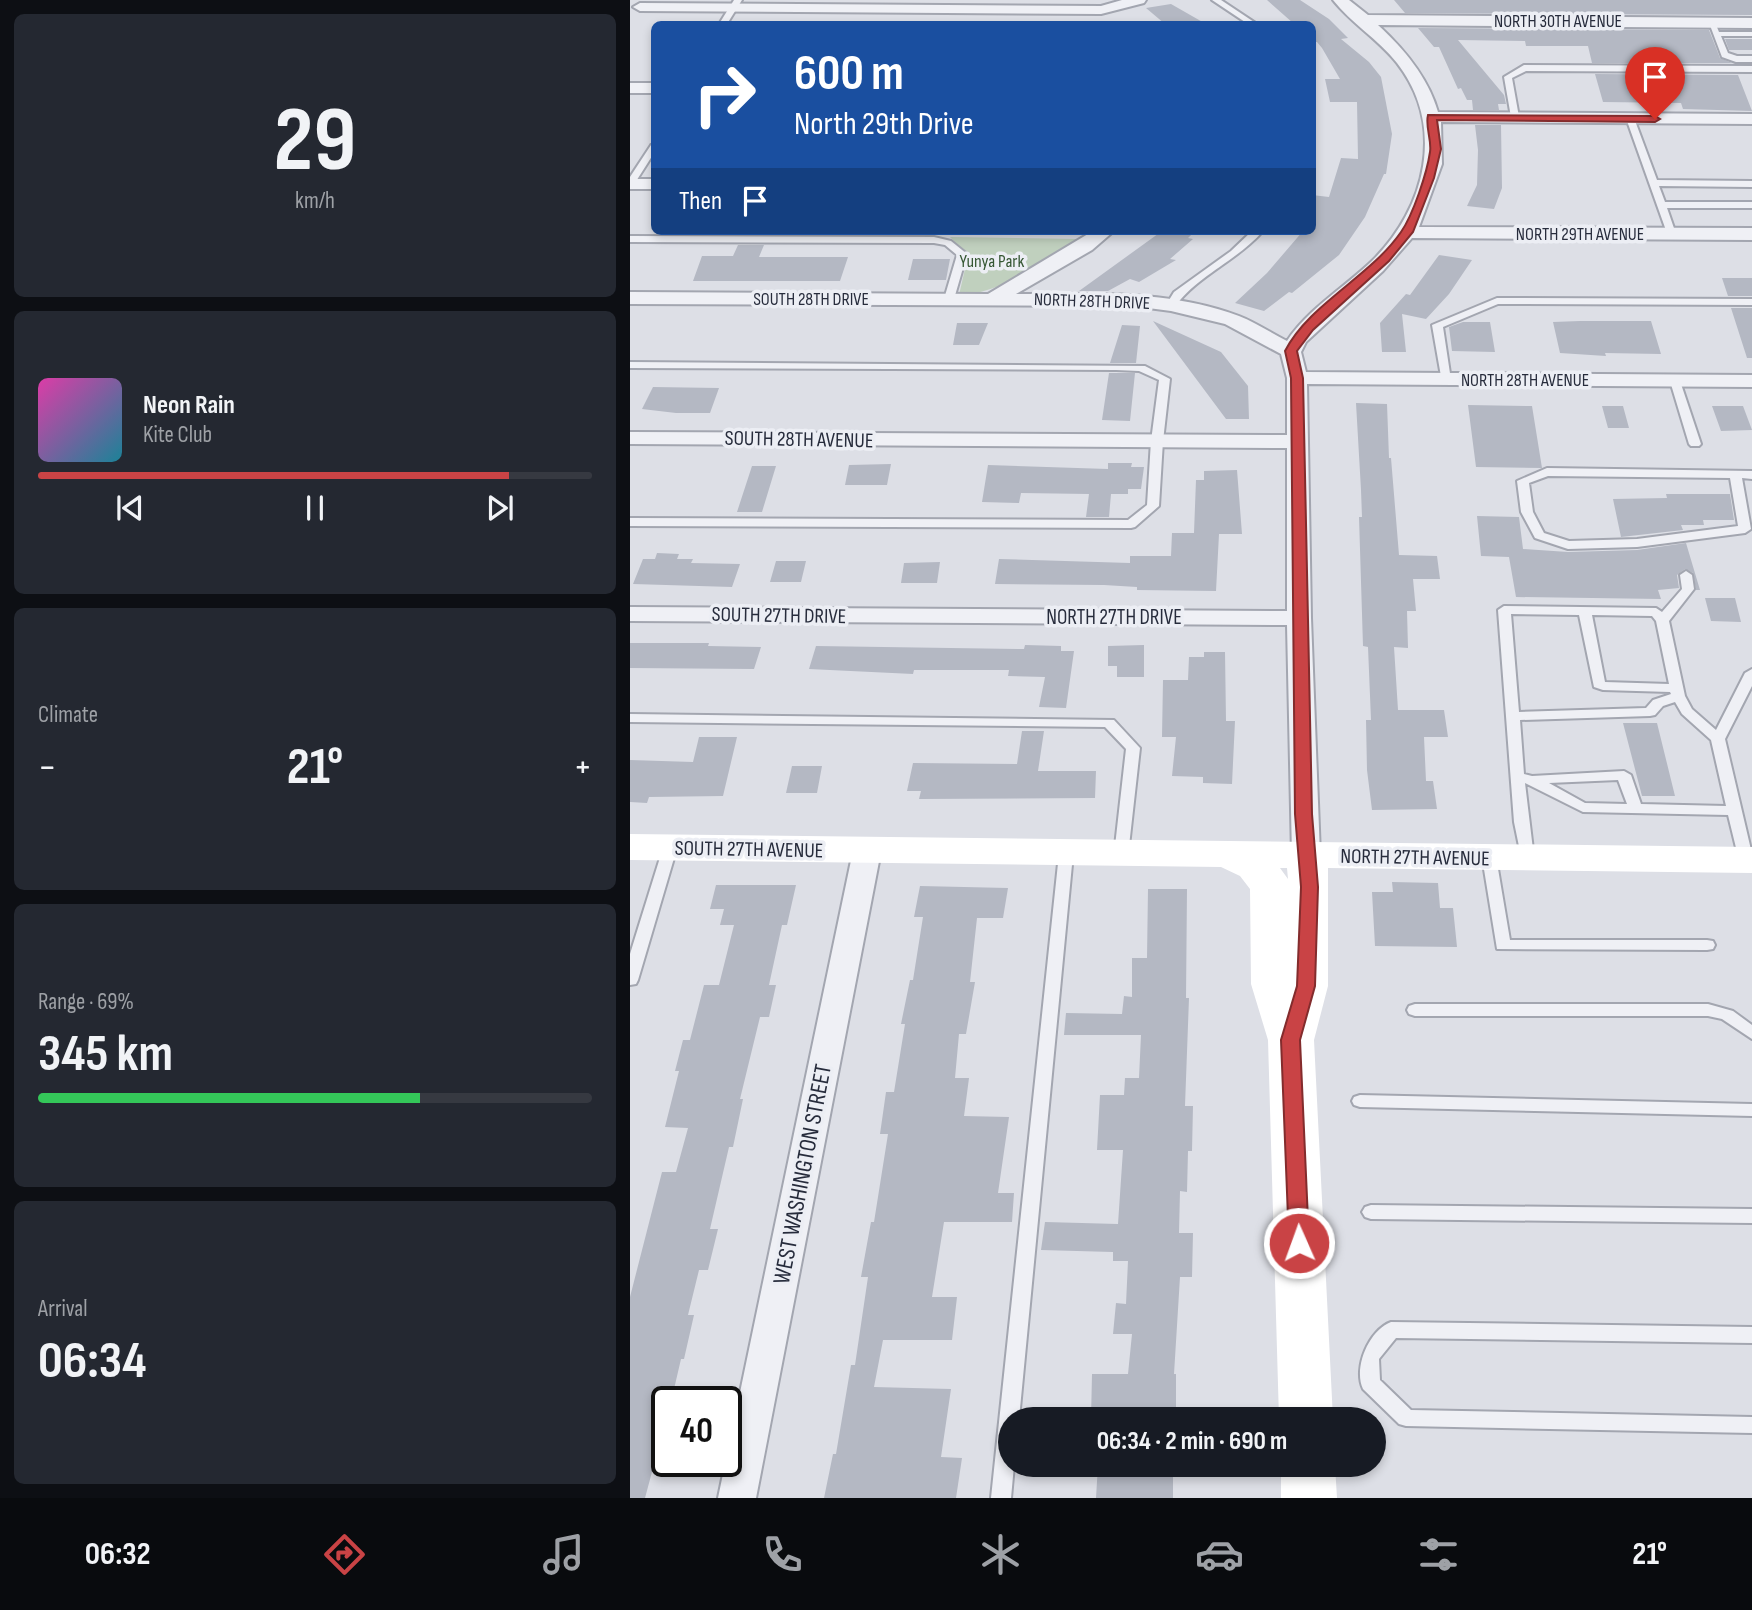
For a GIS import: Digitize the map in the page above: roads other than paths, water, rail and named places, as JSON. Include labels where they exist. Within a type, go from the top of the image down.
[{"type":"main road","name":"SOUTH 27TH AVENUE","points":[[630,847],[867,851]]},
{"type":"main road","name":"NORTH 27TH AVENUE","points":[[867,851],[1749,860]]},
{"type":"main road","points":[[1228,855],[1249,863],[1268,877],[1271,889],[1273,984],[1291,1040],[1306,1407]]},
{"type":"main road","points":[[1291,1040],[1306,986],[1310,887],[1306,855]]},
{"type":"main road","points":[[1308,1477],[1309,1498]]},
{"type":"street","points":[[630,23],[643,4],[1101,10],[1139,0]]},
{"type":"street","points":[[1306,855],[1299,618],[1297,378],[1291,351],[1309,327],[1385,258],[1408,232],[1422,198],[1436,149],[1424,95],[1409,65],[1387,39],[1340,0]]},
{"type":"street","points":[[1101,10],[1117,20]]},
{"type":"street","name":"NORTH 30TH AVENUE","points":[[1365,20],[1713,28],[1752,23]]},
{"type":"street","points":[[630,88],[651,88]]},
{"type":"street","points":[[1431,117],[1752,119]]},
{"type":"street","points":[[630,184],[651,184]]},
{"type":"street","name":"NORTH 29TH AVENUE","points":[[1408,232],[1752,234]]},
{"type":"street","points":[[992,299],[1100,235]]},
{"type":"street","name":"SOUTH 28TH DRIVE","points":[[630,298],[992,299]]},
{"type":"street","name":"NORTH 28TH DRIVE","points":[[992,299],[1133,300],[1171,304],[1232,320],[1291,351]]},
{"type":"street","name":"NORTH 28TH AVENUE","points":[[1297,378],[1752,382]]},
{"type":"street","name":"SOUTH 28TH AVENUE","points":[[630,438],[1157,441]]},
{"type":"street","points":[[1157,441],[1297,442]]},
{"type":"street","name":"SOUTH 27TH DRIVE","points":[[630,614],[928,617]]},
{"type":"street","name":"NORTH 27TH DRIVE","points":[[928,617],[1299,618]]},
{"type":"street","name":"WEST WASHINGTON STREET","points":[[737,1498],[867,851]]},
{"type":"lane","points":[[1216,0],[1248,21]]},
{"type":"lane","points":[[725,21],[736,4]]},
{"type":"lane","points":[[1713,28],[1752,34]]},
{"type":"lane","points":[[1713,28],[1725,55],[1735,59],[1752,59]]},
{"type":"lane","points":[[1515,117],[1508,77],[1524,68],[1752,69]]},
{"type":"lane","points":[[1630,118],[1671,233]]},
{"type":"lane","points":[[630,184],[651,152]]},
{"type":"lane","points":[[1653,183],[1752,184]]},
{"type":"lane","points":[[1661,205],[1752,205]]},
{"type":"lane","points":[[1171,304],[1178,294],[1235,253],[1254,235]]},
{"type":"lane","points":[[630,239],[941,241],[962,254],[950,299]]},
{"type":"lane","points":[[1446,380],[1437,325],[1497,300],[1752,302]]},
{"type":"lane","points":[[630,365],[1141,368],[1165,379],[1157,441],[1153,506],[1131,524],[630,522]]},
{"type":"lane","points":[[1675,381],[1695,444]]},
{"type":"lane","points":[[1735,475],[1745,529],[1637,543],[1568,545],[1539,535],[1527,512],[1523,481],[1547,472],[1752,475]]},
{"type":"lane","points":[[1662,621],[1688,589],[1686,575]]},
{"type":"lane","points":[[1707,945],[1503,945],[1508,857],[1517,777],[1504,610],[1656,612],[1662,621],[1677,692],[1687,711],[1718,739],[1733,811],[1749,860]]},
{"type":"lane","points":[[1585,610],[1599,684],[1603,687],[1677,692]]},
{"type":"lane","points":[[1718,739],[1752,673]]},
{"type":"lane","points":[[1513,716],[1650,712],[1658,703],[1677,692]]},
{"type":"lane","points":[[630,718],[1109,723],[1133,748],[1121,855]]},
{"type":"lane","points":[[1517,777],[1537,779],[1624,775],[1636,810]]},
{"type":"lane","points":[[1537,779],[1567,801],[1583,807],[1733,811]]},
{"type":"lane","points":[[630,981],[670,848]]},
{"type":"lane","points":[[1001,1498],[1066,854]]},
{"type":"lane","points":[[1415,1010],[1708,1010],[1727,1015],[1752,1033]]},
{"type":"lane","points":[[1360,1101],[1752,1110]]},
{"type":"lane","points":[[1371,1212],[1752,1216]]},
{"type":"lane","points":[[1752,1335],[1391,1330],[1370,1357],[1370,1383],[1406,1418],[1752,1425]]},
{"type":"park label","name":"Yunya Park","points":[[992,261]]}]
